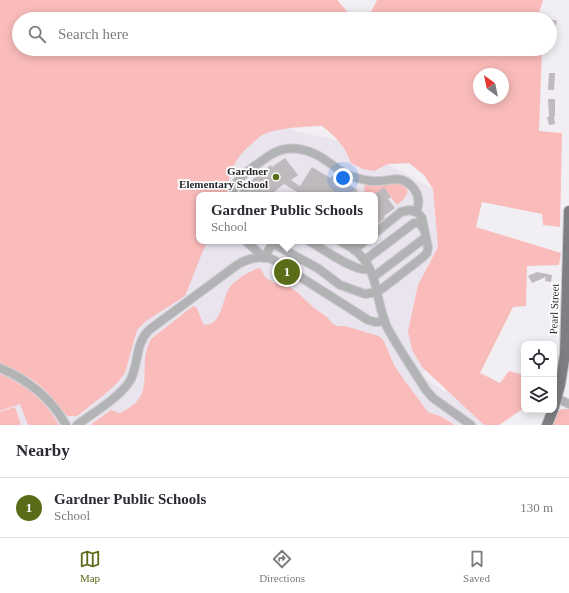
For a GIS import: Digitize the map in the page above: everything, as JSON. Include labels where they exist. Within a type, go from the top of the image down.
[{"type":"main road","name":"Pearl Street","points":[[557,395],[565,354],[569,211]]},
{"type":"main road","name":"Pearl Street","points":[[547,425],[552,413]]},
{"type":"street","points":[[232,192],[238,179],[268,156],[281,150],[297,149],[314,154],[325,160],[340,172],[356,178],[376,182],[400,179],[406,181],[414,188],[418,196],[419,205],[416,212]]},
{"type":"street","points":[[276,244],[319,269],[340,284],[362,294],[376,292],[426,255],[428,246],[422,218],[416,212],[410,210],[403,211],[378,231]]},
{"type":"street","points":[[365,260],[414,223],[420,223],[425,234]]},
{"type":"street","points":[[314,244],[350,266],[367,270],[376,275],[425,234]]},
{"type":"street","points":[[249,244],[264,258]]},
{"type":"street","points":[[264,258],[272,244]]},
{"type":"street","points":[[345,244],[365,260],[371,273],[385,321],[428,393],[470,425]]},
{"type":"street","points":[[354,250],[361,244]]},
{"type":"street","points":[[77,425],[118,395],[125,388],[132,375],[139,344],[148,330],[246,260],[264,258],[272,259],[371,322],[378,323],[385,321]]},
{"type":"street","points":[[0,368],[22,378],[39,392],[54,407],[66,425]]},
{"type":"street","points":[[557,405],[569,404]]},
{"type":"shaded area","points":[[0,0],[337,0],[348,12],[12,12],[12,56],[542,56],[539,131],[562,133],[560,227],[543,225],[542,214],[482,202],[476,227],[561,253],[559,265],[527,266],[526,306],[513,307],[480,373],[500,383],[509,371],[521,374],[521,410],[499,425],[484,425],[422,367],[412,350],[408,331],[418,285],[438,247],[433,189],[424,175],[409,163],[388,164],[374,171],[363,169],[351,163],[340,142],[322,126],[285,129],[263,135],[242,153],[234,165],[229,179],[227,192],[196,192],[196,244],[206,244],[185,296],[146,321],[137,330],[125,373],[104,395],[77,416],[67,416],[42,387],[30,378],[0,363]]},
{"type":"shaded area","points":[[377,0],[543,0],[539,12],[371,12]]},
{"type":"shaded area","points":[[264,123],[339,141],[388,164],[433,189],[438,247],[418,285],[436,354],[422,375],[445,392],[457,372],[492,425],[0,425],[0,178],[188,206],[196,197],[196,244],[378,244],[378,192],[201,192]]},
{"type":"shaded area","points":[[398,181],[407,187],[407,193],[405,198],[397,205],[384,188],[378,192],[366,192],[364,186],[366,183]]},
{"type":"shaded area","points":[[258,268],[261,269],[265,277],[274,283],[288,286],[297,292],[314,308],[327,317],[333,324],[379,336],[384,341],[394,365],[428,412],[440,416],[455,425],[90,425],[111,410],[120,413],[132,406],[139,398],[143,389],[145,360],[151,339],[193,306],[197,308],[203,324],[214,322],[221,311],[230,287],[239,279]]},
{"type":"shaded area","points":[[0,374],[18,383],[34,394],[48,408],[59,425],[28,425],[20,404],[0,411]]},
{"type":"shaded area","points":[[15,407],[21,425],[0,425],[0,412]]},
{"type":"shaded area","points":[[569,409],[569,425],[553,425],[558,411]]},
{"type":"building","points":[[549,73],[555,73],[554,90],[548,90]]},
{"type":"building","points":[[548,99],[555,99],[555,124],[549,125],[547,117],[549,117]]},
{"type":"building","name":"Gardner Elementary School","points":[[285,158],[298,175],[291,180],[300,186],[312,167],[330,178],[335,174],[339,179],[358,190],[357,192],[297,192],[284,184],[274,192],[240,192],[239,190],[271,165],[272,167]]},
{"type":"building","points":[[384,187],[391,197],[388,199],[395,208],[384,216],[385,218],[378,224],[378,192]]},
{"type":"building","points":[[537,272],[552,275],[551,282],[545,281],[546,277],[532,283],[528,276]]},
{"type":"place","name":"Gardner Elementary School","points":[[276,177]]},
{"type":"place","name":"Gardner Public Schools","points":[[287,272]]}]
